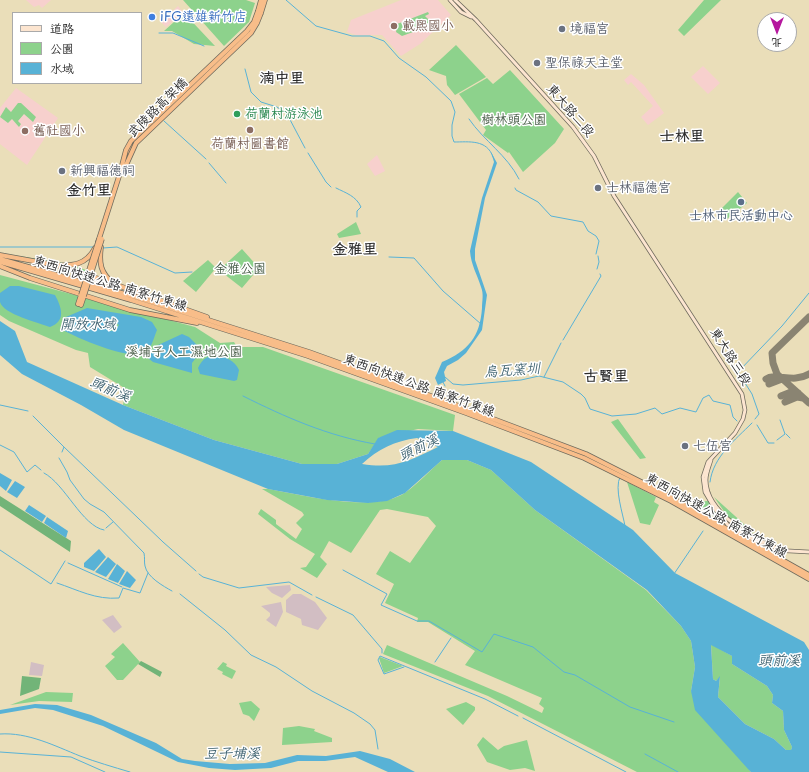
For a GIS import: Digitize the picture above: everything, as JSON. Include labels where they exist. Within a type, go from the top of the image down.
[{"type":"highway","name":"武陵路高架橋","points":[[259,12],[260,0]]},
{"type":"highway","name":"武陵路高架橋","points":[[79,305],[101,239],[121,173],[126,150],[131,141],[248,31],[254,22],[264,0]]},
{"type":"highway","points":[[212,66],[218,54]]},
{"type":"highway","points":[[121,173],[130,146],[212,66],[224,60]]},
{"type":"highway","points":[[0,255],[55,265],[71,266],[81,263],[90,256],[101,239]]},
{"type":"highway","points":[[101,239],[101,270],[108,279],[121,286]]},
{"type":"highway","name":"東西向快速公路 南寮竹東線","points":[[0,259],[323,357],[585,456],[671,499],[809,575]]},
{"type":"highway","name":"東西向快速公路 南寮竹東線","points":[[0,262],[62,278]]},
{"type":"highway","points":[[55,265],[169,302],[210,318],[217,325]]},
{"type":"highway","points":[[0,266],[30,278],[145,314],[217,325]]},
{"type":"highway","name":"東西向快速公路 南寮竹東線","points":[[671,499],[809,579]]},
{"type":"main road","name":"東大路二段","points":[[450,0],[461,12],[476,20]]},
{"type":"main road","name":"東大路二段","points":[[455,0],[476,20],[588,145],[614,196],[660,266]]},
{"type":"main road","name":"東大路三段","points":[[660,266],[737,385],[744,402],[744,415],[740,428],[712,458],[704,470],[704,485],[709,499],[720,517],[728,525],[771,550],[780,549],[809,552]]},
{"type":"shaded area","points":[[26,0],[51,0],[42,8],[39,5],[34,7]]},
{"type":"shaded area","name":"載熙國小","points":[[401,0],[438,0],[451,15],[420,44],[401,56],[382,35],[356,35],[347,32],[351,20]]},
{"type":"shaded area","points":[[178,6],[183,12],[166,27],[161,22]]},
{"type":"shaded area","points":[[703,66],[720,83],[708,94],[691,77]]},
{"type":"shaded area","points":[[631,74],[644,85],[664,113],[648,125],[641,117],[653,106],[631,82],[628,85],[624,80]]},
{"type":"shaded area","name":"舊社國小","points":[[16,88],[58,118],[27,165],[0,144],[0,108]]},
{"type":"shaded area","points":[[377,155],[385,171],[375,176],[367,164]]},
{"type":"shaded area","points":[[290,585],[291,590],[282,598],[272,593],[266,587]]},
{"type":"shaded area","points":[[293,594],[301,594],[315,602],[327,618],[318,630],[302,625],[301,619],[286,612],[286,600]]},
{"type":"shaded area","points":[[281,602],[283,612],[276,627],[266,620],[270,616],[270,613],[261,606]]},
{"type":"shaded area","points":[[113,615],[122,627],[114,633],[102,620]]},
{"type":"shaded area","points":[[31,662],[44,665],[42,676],[29,675]]},
{"type":"green space","points":[[183,0],[246,0],[255,3],[249,22],[224,46]]},
{"type":"green space","points":[[704,0],[721,0],[684,36],[678,30]]},
{"type":"green space","points":[[428,12],[429,14],[425,16],[429,20],[427,27],[402,36],[396,32],[397,27],[392,26]]},
{"type":"green space","points":[[184,13],[215,46],[194,44],[172,31],[164,31]]},
{"type":"green space","points":[[456,45],[486,77],[455,95],[447,85],[446,76],[429,70]]},
{"type":"green space","name":"樹林頭公園","points":[[510,70],[564,129],[555,143],[523,172],[509,152],[508,153],[483,135],[486,130],[459,94],[487,78],[493,84]]},
{"type":"green space","points":[[18,103],[21,103],[36,117],[33,122],[24,114],[18,121],[21,124],[19,127],[12,119],[8,123],[0,117],[6,107],[11,112]]},
{"type":"green space","points":[[738,192],[747,203],[727,219],[719,211]]},
{"type":"green space","points":[[356,222],[361,234],[339,238],[337,234]]},
{"type":"green space","name":"金雅公園","points":[[242,249],[259,268],[242,288],[219,270]]},
{"type":"green space","points":[[0,253],[70,264],[86,270],[84,274]]},
{"type":"green space","points":[[208,260],[216,268],[196,292],[183,281]]},
{"type":"green space","name":"溪埔子人工濕地公園","points":[[0,275],[195,327],[220,343],[234,342],[237,347],[263,347],[455,415],[453,431],[418,429],[379,438],[368,454],[337,464],[302,464],[214,440],[123,405],[126,389],[90,367],[88,353],[76,350],[9,321],[0,315]]},
{"type":"green space","points":[[618,419],[646,458],[640,459],[611,422]]},
{"type":"green space","points":[[442,460],[467,460],[491,470],[535,510],[646,590],[681,626],[691,641],[695,667],[691,691],[751,772],[637,772],[488,696],[383,654],[387,645],[507,696],[542,713],[544,708],[539,704],[542,698],[465,665],[475,651],[428,622],[417,622],[418,618],[385,603],[394,584],[376,574],[390,551],[410,563],[436,526],[428,517],[387,509],[380,510],[351,553],[329,541],[320,557],[327,564],[317,578],[300,568],[306,567],[315,554],[290,539],[258,514],[261,509],[276,520],[276,524],[296,539],[302,529],[296,523],[304,515],[302,512],[262,489],[339,501],[377,502],[393,498],[406,492]]},
{"type":"green space","points":[[627,482],[656,497],[654,502],[659,505],[650,525],[640,523]]},
{"type":"green space","points":[[0,496],[71,541],[70,552],[0,506]]},
{"type":"green space","points":[[714,497],[755,534],[728,517]]},
{"type":"green space","points":[[708,501],[724,522],[689,502]]},
{"type":"green space","points":[[123,643],[140,662],[123,680],[117,680],[105,666],[115,657],[111,654]]},
{"type":"green space","points":[[711,644],[732,656],[732,664],[767,686],[773,695],[772,703],[783,711],[784,730],[792,747],[791,750],[786,750],[774,739],[745,724],[718,697],[720,677],[716,681],[713,679]]},
{"type":"green space","points":[[380,657],[403,666],[384,673],[379,658]]},
{"type":"green space","points":[[141,661],[162,672],[160,677],[138,664]]},
{"type":"green space","points":[[223,662],[227,664],[226,666],[236,671],[232,679],[222,674],[223,672],[217,669]]},
{"type":"green space","points":[[22,676],[41,678],[39,689],[20,696]]},
{"type":"green space","points":[[46,692],[73,693],[72,702],[39,701],[10,705]]},
{"type":"green space","points":[[251,701],[260,709],[254,721],[249,716],[243,714],[239,703]]},
{"type":"green space","points":[[466,702],[475,707],[475,710],[463,725],[446,709]]},
{"type":"green space","points":[[299,726],[315,729],[314,731],[332,738],[332,742],[282,745],[283,728]]},
{"type":"green space","points":[[483,737],[498,750],[504,746],[527,740],[535,771],[525,768],[510,770],[487,762],[477,745]]},
{"type":"water","points":[[491,152],[497,163],[485,198],[475,249],[475,260],[487,295],[482,330],[466,353],[458,360],[447,366],[444,372],[446,381],[438,385],[435,378],[442,362],[466,348],[479,327],[483,298],[470,251],[482,198],[494,162]]},
{"type":"water","points":[[10,286],[19,286],[55,295],[61,309],[59,321],[50,327],[22,318],[8,310],[0,302],[0,293]]},
{"type":"water","name":"開放水域","points":[[87,308],[141,317],[152,322],[157,330],[151,345],[146,352],[129,354],[104,348],[78,338],[61,329],[66,317]],"holes":[[[110,319],[119,325],[115,330],[110,331],[105,326],[105,323]]]},
{"type":"water","name":"頭前溪","points":[[0,321],[15,331],[27,362],[123,405],[214,440],[302,464],[337,464],[368,454],[378,438],[397,430],[453,431],[531,462],[633,530],[675,573],[804,642],[809,650],[809,772],[751,772],[695,710],[691,691],[695,667],[691,641],[681,626],[647,590],[535,510],[491,470],[467,460],[442,460],[405,493],[387,501],[368,503],[327,500],[268,489],[124,430],[81,405],[22,374],[0,355]],"holes":[[[417,438],[438,447],[402,463],[393,465],[362,464],[387,446],[401,441]],[[711,645],[732,656],[732,664],[767,686],[773,695],[772,703],[783,711],[784,730],[792,747],[791,750],[786,750],[774,739],[745,724],[718,697],[720,676],[716,681],[713,679]]]},
{"type":"water","points":[[182,334],[189,337],[202,350],[192,363],[192,373],[153,362],[148,358],[156,346]]},
{"type":"water","points":[[214,355],[225,357],[235,364],[239,370],[237,380],[234,381],[200,374],[198,368],[201,363],[204,359]]},
{"type":"water","points":[[0,473],[12,480],[6,491],[0,486]]},
{"type":"water","points":[[15,481],[25,487],[17,498],[7,492]]},
{"type":"water","points":[[29,505],[46,516],[42,522],[25,511]]},
{"type":"water","points":[[47,517],[68,531],[66,538],[44,523]]},
{"type":"water","points":[[99,549],[106,557],[94,571],[84,567],[84,563]]},
{"type":"water","points":[[108,557],[116,564],[106,577],[95,572]]},
{"type":"water","points":[[117,564],[125,571],[118,583],[108,579]]},
{"type":"water","points":[[127,571],[136,580],[130,588],[119,584]]},
{"type":"water","name":"豆子埔溪","points":[[35,704],[57,705],[91,715],[156,743],[182,759],[230,764],[265,763],[297,755],[326,756],[360,751],[390,759],[415,772],[388,772],[355,757],[325,761],[298,761],[271,768],[235,770],[209,768],[178,762],[103,726],[53,710],[35,708],[0,714],[0,710]]},
{"type":"waterway","points":[[286,0],[316,26],[352,36],[370,36],[384,41],[399,58],[426,77],[451,101],[455,112],[452,125],[452,136],[454,142],[471,142],[482,144],[490,151],[493,157]]},
{"type":"waterway","points":[[159,33],[173,33],[204,46]]},
{"type":"waterway","points":[[245,69],[251,92],[261,102],[277,107],[287,114],[305,148]]},
{"type":"waterway","points":[[469,119],[481,134],[502,155],[519,179]]},
{"type":"waterway","points":[[164,121],[206,159]]},
{"type":"waterway","points":[[308,153],[326,182],[331,187]]},
{"type":"waterway","points":[[209,163],[226,183]]},
{"type":"waterway","points":[[336,188],[350,195],[359,203],[361,207],[357,211],[357,217]]},
{"type":"waterway","points":[[515,188],[538,202],[551,216],[583,222],[588,231],[596,236],[599,241],[596,254]]},
{"type":"waterway","points":[[0,247],[93,247]]},
{"type":"waterway","points":[[103,248],[117,247],[175,273],[192,272]]},
{"type":"waterway","points":[[597,269],[599,262],[598,256]]},
{"type":"waterway","points":[[389,257],[414,258],[443,291],[481,324]]},
{"type":"waterway","points":[[563,340],[601,276],[600,274]]},
{"type":"waterway","points":[[755,419],[759,414],[752,394],[738,372],[782,326],[809,293]]},
{"type":"waterway","points":[[544,377],[561,343]]},
{"type":"waterway","name":"烏瓦窯圳","points":[[445,377],[453,384],[463,385],[521,380],[539,376],[563,382],[581,394],[585,398],[590,409],[612,416],[636,414],[655,408],[662,414],[680,408],[696,412],[703,398],[709,395],[713,401],[730,405],[733,417],[737,421]]},
{"type":"waterway","points":[[443,382],[445,386]]},
{"type":"waterway","points":[[243,396],[307,425],[340,436],[375,444]]},
{"type":"waterway","points":[[0,405],[28,411]]},
{"type":"waterway","points":[[33,416],[64,447],[62,452]]},
{"type":"waterway","points":[[777,440],[785,434],[780,420]]},
{"type":"waterway","points":[[710,482],[715,465],[720,457],[752,423]]},
{"type":"waterway","points":[[757,425],[768,443],[774,443]]},
{"type":"waterway","points":[[786,434],[790,438]]},
{"type":"waterway","points":[[0,445],[14,452],[27,472],[35,465],[41,470]]},
{"type":"waterway","points":[[64,447],[163,542],[196,571]]},
{"type":"waterway","points":[[59,458],[70,480],[84,499],[104,512],[144,553],[146,570],[156,581],[172,591]]},
{"type":"waterway","points":[[44,473],[52,478],[88,521],[96,527],[104,530]]},
{"type":"waterway","points":[[620,477],[618,482],[618,494],[625,526]]},
{"type":"waterway","points":[[106,528],[113,522]]},
{"type":"waterway","points":[[674,574],[703,531]]},
{"type":"waterway","points":[[0,550],[51,584],[65,561]]},
{"type":"waterway","points":[[68,563],[122,587]]},
{"type":"waterway","points":[[343,570],[387,594],[381,605],[417,621],[429,621],[482,652],[494,634],[533,647],[564,672],[575,675],[630,707],[674,722]]},
{"type":"waterway","points":[[57,583],[95,596],[119,598],[123,588],[140,593],[148,573]]},
{"type":"waterway","points":[[199,574],[203,577],[239,588],[289,582],[312,595]]},
{"type":"waterway","points":[[180,594],[225,630],[251,655],[276,667],[312,691],[354,713],[370,724],[375,730],[378,749]]},
{"type":"waterway","points":[[316,597],[353,615],[382,649],[382,653]]},
{"type":"waterway","points":[[435,662],[451,638]]},
{"type":"waterway","points":[[404,667],[384,674],[378,660],[380,656],[485,699],[518,716]]},
{"type":"waterway","points":[[523,718],[626,772]]},
{"type":"waterway","points":[[0,734],[31,737],[86,758],[130,772]]},
{"type":"waterway","points":[[0,752],[71,757],[105,772]]},
{"type":"waterway","points":[[645,754],[678,772]]},
{"type":"taxiway","points":[[809,317],[772,353],[773,363],[777,374],[809,403]]},
{"type":"taxiway","points":[[766,379],[770,377],[797,378],[809,374]]},
{"type":"taxiway","points":[[769,384],[782,379]]},
{"type":"taxiway","points":[[781,396],[791,392],[798,393]]},
{"type":"taxiway","points":[[785,402],[797,397],[803,398]]},
{"type":"place","name":"iFG遠雄新竹店","points":[[152,17]]},
{"type":"place","name":"載熙國小","points":[[394,26]]},
{"type":"place","name":"境福宮","points":[[562,29]]},
{"type":"place","name":"聖保祿天主堂","points":[[537,63]]},
{"type":"place","name":"荷蘭村游泳池","points":[[237,114]]},
{"type":"place","name":"荷蘭村圖書館","points":[[250,130]]},
{"type":"place","name":"舊社國小","points":[[25,131]]},
{"type":"place","name":"新興福德祠","points":[[62,171]]},
{"type":"place","name":"士林福德宮","points":[[598,188]]},
{"type":"place","name":"士林市民活動中心","points":[[741,202]]},
{"type":"place","name":"七伍宮","points":[[685,446]]},
{"type":"district","name":"湳中里","points":[[282,79]]},
{"type":"district","name":"士林里","points":[[682,137]]},
{"type":"district","name":"金竹里","points":[[89,191]]},
{"type":"district","name":"金雅里","points":[[355,250]]},
{"type":"district","name":"古賢里","points":[[606,377]]}]
